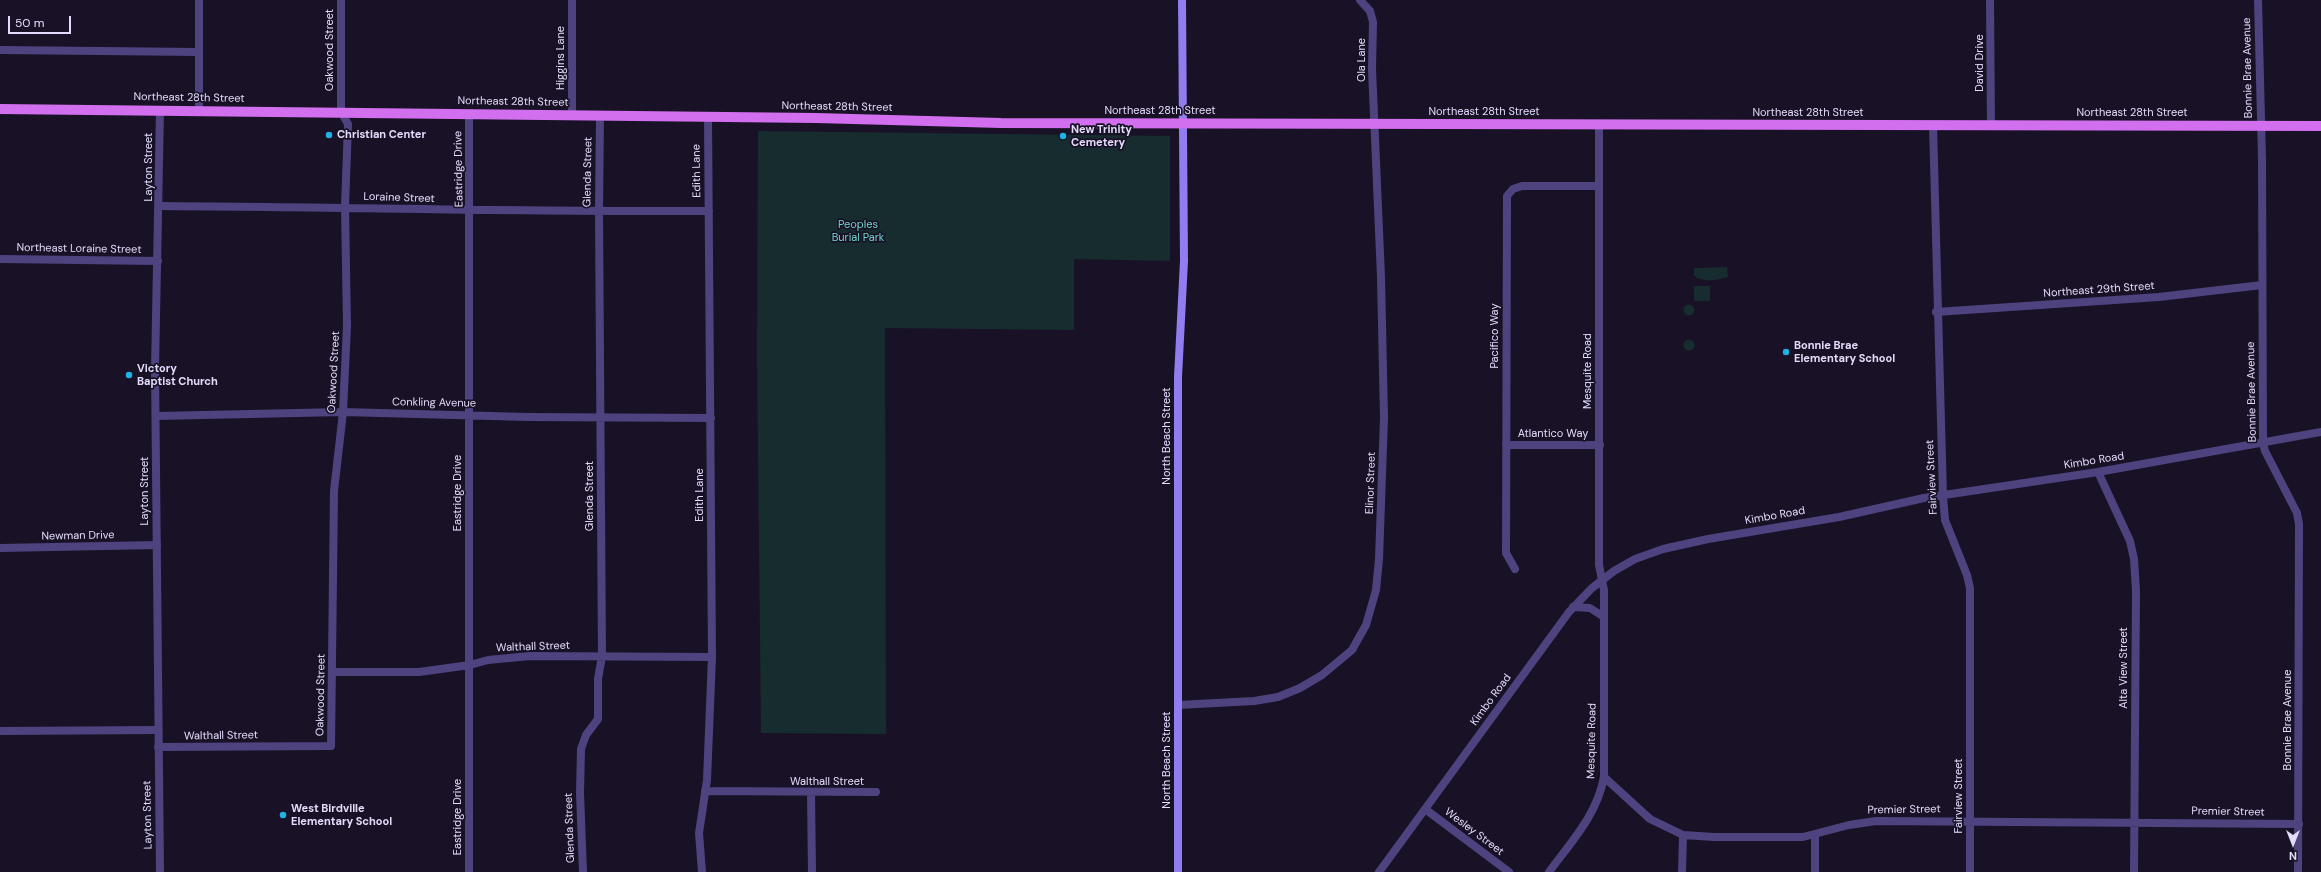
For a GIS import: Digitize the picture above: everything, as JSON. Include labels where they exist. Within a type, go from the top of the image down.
[{"type":"main road","name":"North Beach Street","points":[[1178,872],[1178,377],[1184,261],[1182,0]]},
{"type":"main road","name":"Northeast 28th Street","points":[[0,109],[600,115],[1001,123],[2321,126]]},
{"type":"street","points":[[199,0],[199,110]]},
{"type":"street","name":"Oakwood Street","points":[[331,746],[334,490],[343,412],[347,326],[345,207],[348,124],[341,112],[341,0]]},
{"type":"street","name":"Higgins Lane","points":[[572,0],[572,115]]},
{"type":"street","name":"Ola Lane","points":[[1360,0],[1370,11],[1373,22],[1372,69],[1376,124]]},
{"type":"street","name":"David Drive","points":[[1990,0],[1991,125]]},
{"type":"street","name":"Bonnie Brae Avenue","points":[[2258,0],[2263,443],[2265,452],[2297,513],[2299,524],[2298,872]]},
{"type":"street","points":[[0,50],[199,52]]},
{"type":"street","name":"Layton Street","points":[[160,110],[160,206],[156,416],[160,872]]},
{"type":"street","name":"Eastridge Drive","points":[[469,114],[469,872]]},
{"type":"street","name":"Glenda Street","points":[[583,872],[580,793],[581,749],[586,735],[598,719],[598,680],[602,656],[599,212],[600,115]]},
{"type":"street","name":"Edith Lane","points":[[702,872],[699,833],[705,791],[712,657],[708,117]]},
{"type":"street","name":"Elinor Street","points":[[1178,705],[1254,701],[1278,697],[1300,688],[1322,675],[1352,650],[1366,625],[1376,590],[1379,559],[1384,418],[1376,124]]},
{"type":"street","name":"Mesquite Road","points":[[1549,872],[1592,814],[1604,777],[1604,617],[1602,580],[1599,565],[1599,124]]},
{"type":"street","name":"Fairview Street","points":[[1933,125],[1936,312],[1943,496],[1945,520],[1967,575],[1970,588],[1970,872]]},
{"type":"street","name":"Pacifico Way","points":[[1514,569],[1506,553],[1507,196],[1513,189],[1522,186],[1599,186]]},
{"type":"street","name":"Loraine Street","points":[[160,206],[345,207],[470,211],[709,211]]},
{"type":"street","name":"Northeast Loraine Street","points":[[0,260],[158,261]]},
{"type":"street","name":"Northeast 29th Street","points":[[1936,312],[2159,297],[2262,285]]},
{"type":"street","name":"Conkling Avenue","points":[[156,416],[343,412],[711,418]]},
{"type":"street","name":"Kimbo Road","points":[[1379,872],[1573,607],[1602,580],[1635,559],[1663,549],[1708,539],[1943,496],[2098,472],[2321,432]]},
{"type":"street","name":"Atlantico Way","points":[[1506,445],[1600,445]]},
{"type":"street","name":"Alta View Street","points":[[2098,472],[2124,524],[2134,559],[2136,599],[2134,872]]},
{"type":"street","name":"Newman Drive","points":[[0,548],[157,545]]},
{"type":"street","points":[[1573,607],[1590,608],[1604,617]]},
{"type":"street","name":"Walthall Street","points":[[333,672],[418,672],[470,665],[488,660],[530,656],[712,657]]},
{"type":"street","points":[[0,731],[158,730]]},
{"type":"street","name":"Walthall Street","points":[[158,747],[331,746]]},
{"type":"street","name":"Premier Street","points":[[1604,777],[1650,819],[1682,835],[1714,837],[1803,837],[1849,825],[1876,821],[1970,820],[2299,824]]},
{"type":"street","name":"Walthall Street","points":[[705,791],[811,793],[876,792]]},
{"type":"street","points":[[811,793],[812,872]]},
{"type":"street","name":"Wesley Street","points":[[1425,809],[1509,872]]},
{"type":"street","points":[[1682,835],[1682,872]]},
{"type":"street","points":[[1815,835],[1815,872]]},
{"type":"green space","name":"Peoples Burial Park","points":[[758,131],[1170,136],[1170,261],[1074,259],[1074,330],[885,328],[886,734],[761,733],[757,354]]},
{"type":"green space","points":[[1727,267],[1728,277],[1715,280],[1702,280],[1694,276],[1694,268]]},
{"type":"green space","points":[[1694,286],[1710,286],[1710,301],[1694,301]]},
{"type":"green space","points":[[1689,304],[1693,306],[1695,310],[1693,314],[1689,316],[1685,314],[1683,310],[1685,306]]},
{"type":"green space","points":[[1689,339],[1693,341],[1695,345],[1693,349],[1689,351],[1685,349],[1683,345],[1685,341]]},
{"type":"place","name":"Christian Center","points":[[329,135]]},
{"type":"place","name":"New Trinity Cemetery","points":[[1063,136]]},
{"type":"place","name":"Bonnie Brae Elementary School","points":[[1786,352]]},
{"type":"place","name":"Victory Baptist Church","points":[[129,375]]},
{"type":"place","name":"West Birdville Elementary School","points":[[283,815]]}]
